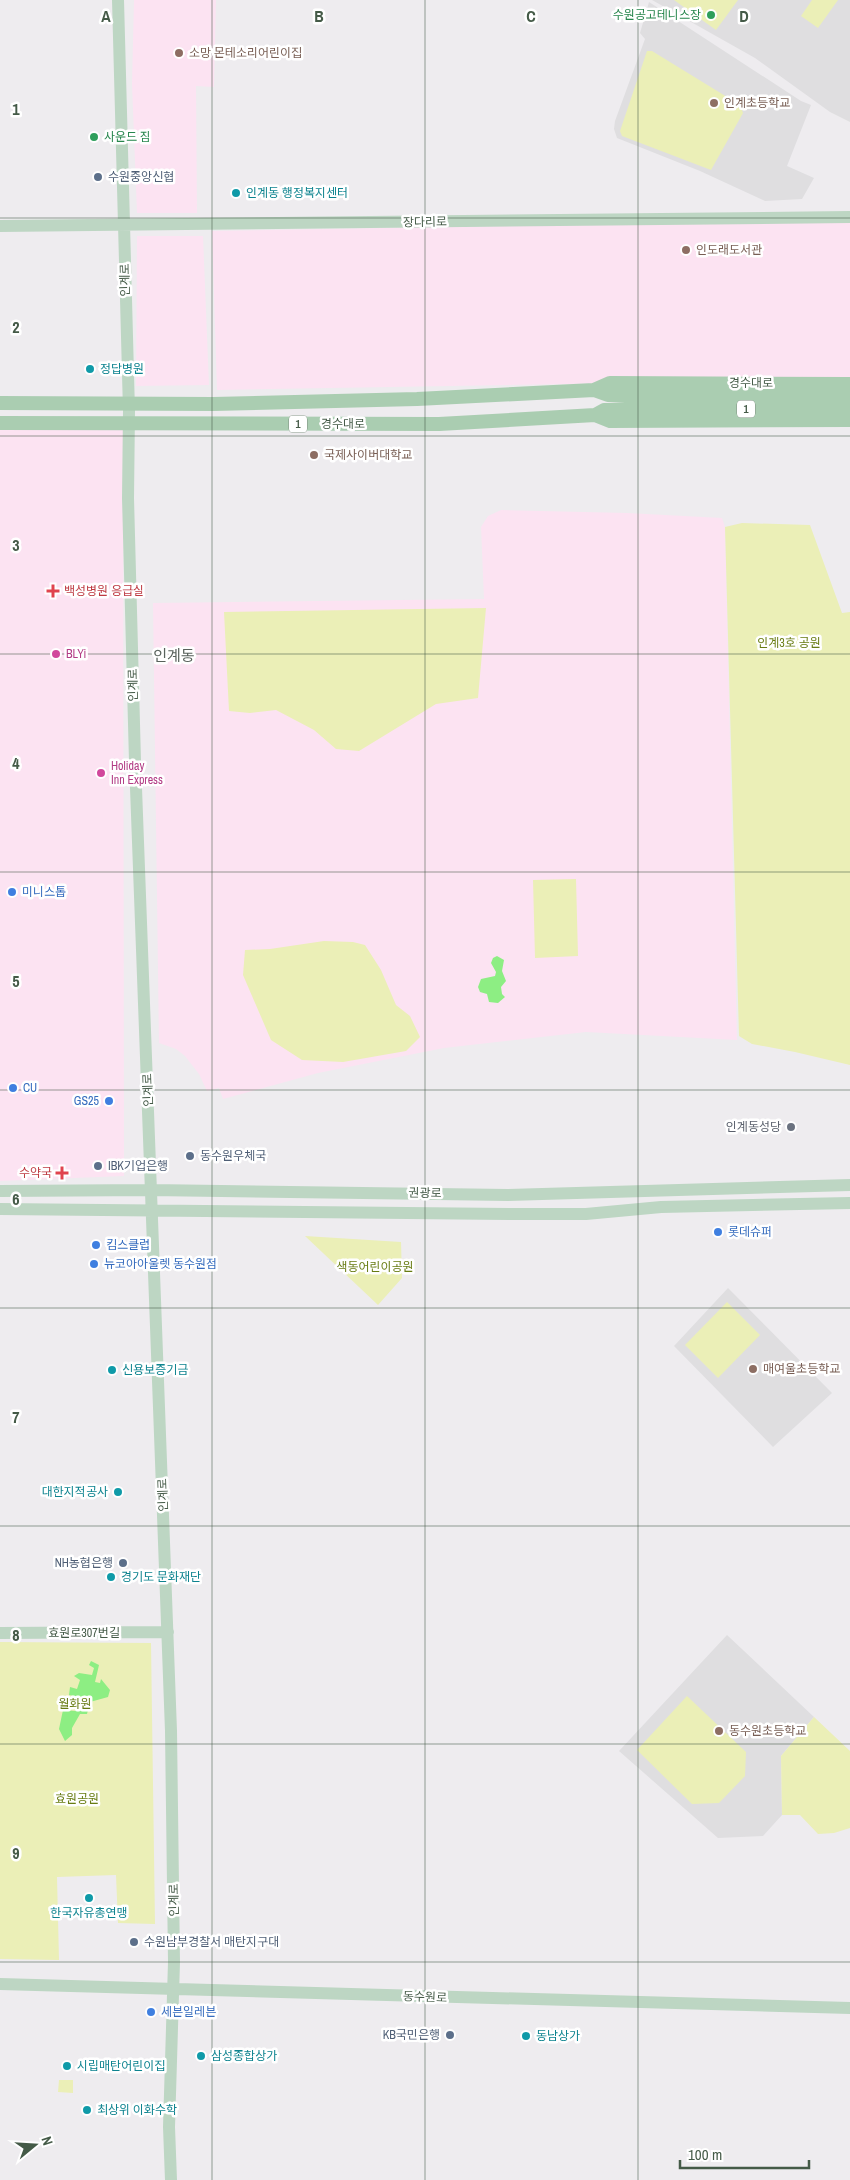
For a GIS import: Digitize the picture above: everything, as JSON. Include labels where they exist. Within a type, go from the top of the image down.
[{"type":"main road","name":"경수대로","points":[[0,403],[128,402],[206,404],[417,399],[594,390],[610,383],[850,384]]},
{"type":"main road","name":"경수대로","points":[[594,390],[642,403]]},
{"type":"main road","name":"1","points":[[642,403],[850,397]]},
{"type":"main road","name":"경수대로","points":[[595,415],[604,410],[642,403]]},
{"type":"main road","name":"1","points":[[642,403],[850,409]]},
{"type":"main road","name":"경수대로","points":[[0,423],[439,424],[595,415],[610,421],[850,420]]},
{"type":"street","name":"인계로","points":[[118,0],[130,423],[128,498],[135,770],[168,1632],[174,1990],[169,2133],[171,2180]]},
{"type":"street","name":"장다리로","points":[[0,226],[850,217]]},
{"type":"street","name":"권광로","points":[[0,1191],[151,1190],[527,1195],[850,1185]]},
{"type":"street","points":[[0,1209],[586,1214],[661,1207],[850,1203]]},
{"type":"street","name":"효원로307번길","points":[[0,1633],[168,1632]]},
{"type":"street","name":"동수원로","points":[[0,1984],[850,2008]]},
{"type":"shaded area","points":[[134,0],[216,0],[214,87],[196,86],[197,213],[137,213],[132,84]]},
{"type":"shaded area","points":[[652,0],[850,0],[850,122],[830,112],[755,58]]},
{"type":"shaded area","name":"인계초등학교","points":[[649,2],[801,101],[811,105],[787,166],[814,178],[802,199],[765,201],[700,171],[617,138],[614,129],[615,121],[645,39],[640,33]]},
{"type":"shaded area","points":[[850,220],[850,379],[217,390],[212,231]]},
{"type":"shaded area","points":[[137,236],[203,236],[209,385],[136,386]]},
{"type":"shaded area","points":[[0,429],[123,429],[124,1176],[0,1181]]},
{"type":"shaded area","points":[[501,510],[627,513],[722,518],[725,527],[737,1040],[586,1032],[444,1048],[318,1073],[223,1099],[219,1088],[207,1091],[199,1074],[185,1056],[176,1049],[159,1043],[153,603],[484,599],[481,527],[488,516]]},
{"type":"shaded area","points":[[497,956],[504,960],[502,971],[506,981],[501,987],[502,994],[505,997],[498,1003],[489,1002],[487,994],[480,992],[478,987],[481,979],[495,976],[496,972],[491,963],[493,958]]},
{"type":"shaded area","name":"매여울초등학교","points":[[728,1288],[832,1393],[773,1447],[674,1346]]},
{"type":"shaded area","name":"동수원초등학교","points":[[727,1635],[814,1717],[781,1756],[782,1815],[763,1836],[718,1838],[619,1751]]},
{"type":"shaded area","points":[[91,1661],[99,1665],[95,1682],[100,1683],[101,1679],[110,1690],[108,1697],[90,1702],[87,1714],[80,1714],[72,1728],[72,1735],[65,1741],[59,1729],[63,1710],[75,1711],[79,1697],[69,1695],[70,1687],[77,1689],[80,1680],[74,1676],[79,1673],[92,1675],[94,1668],[89,1665]]},
{"type":"green space","name":"수원공고테니스장","points":[[674,0],[738,0],[716,30]]},
{"type":"green space","points":[[812,0],[838,0],[818,28],[801,16]]},
{"type":"green space","points":[[647,51],[652,51],[740,105],[743,113],[711,170],[622,136],[620,131]]},
{"type":"green space","name":"인계3호 공원","points":[[742,523],[810,525],[842,613],[850,612],[850,1065],[752,1044],[739,1036],[725,527]]},
{"type":"green space","points":[[486,608],[478,698],[436,704],[359,751],[336,749],[314,730],[276,710],[250,713],[229,711],[224,612]]},
{"type":"green space","points":[[576,879],[578,956],[535,958],[533,880]]},
{"type":"green space","points":[[324,941],[353,942],[365,945],[381,970],[396,1005],[410,1016],[420,1037],[406,1051],[343,1062],[302,1060],[271,1040],[243,975],[245,950],[270,949]]},
{"type":"green space","name":"색동어린이공원","points":[[305,1236],[401,1242],[402,1278],[378,1305]]},
{"type":"green space","points":[[727,1302],[760,1335],[718,1378],[685,1345]]},
{"type":"green space","name":"효원공원","points":[[0,1642],[151,1643],[155,1924],[118,1923],[116,1875],[57,1877],[59,1960],[0,1959]]},
{"type":"green space","points":[[687,1696],[746,1752],[745,1776],[719,1803],[692,1804],[637,1750]]},
{"type":"green space","points":[[814,1717],[850,1751],[850,1828],[834,1833],[818,1834],[800,1815],[782,1815],[781,1756]]},
{"type":"green space","points":[[59,2080],[73,2080],[73,2093],[58,2092]]},
{"type":"place","name":"수원공고테니스장","points":[[711,15]]},
{"type":"place","name":"소망 몬테소리어린이집","points":[[179,53]]},
{"type":"place","name":"인계초등학교","points":[[714,103]]},
{"type":"place","name":"사운드 짐","points":[[94,137]]},
{"type":"place","name":"수원중앙신협","points":[[98,177]]},
{"type":"place","name":"인계동 행정복지센터","points":[[236,193]]},
{"type":"place","name":"인도래도서관","points":[[686,250]]},
{"type":"place","name":"정답병원","points":[[90,369]]},
{"type":"place","name":"국제사이버대학교","points":[[314,455]]},
{"type":"place","name":"백성병원 응급실","points":[[53,591]]},
{"type":"place","name":"BLYi","points":[[56,654]]},
{"type":"place","name":"Holiday Inn Express","points":[[101,773]]},
{"type":"place","name":"미니스톱","points":[[12,892]]},
{"type":"place","name":"CU","points":[[13,1088]]},
{"type":"place","name":"GS25","points":[[109,1101]]},
{"type":"place","name":"인계동성당","points":[[791,1127]]},
{"type":"place","name":"동수원우체국","points":[[190,1156]]},
{"type":"place","name":"IBK기업은행","points":[[98,1166]]},
{"type":"place","name":"수약국","points":[[62,1173]]},
{"type":"place","name":"롯데슈퍼","points":[[718,1232]]},
{"type":"place","name":"킴스클럽","points":[[96,1245]]},
{"type":"place","name":"뉴코아아울렛 동수원점","points":[[94,1264]]},
{"type":"place","name":"매여울초등학교","points":[[753,1369]]},
{"type":"place","name":"신용보증기금","points":[[112,1370]]},
{"type":"place","name":"대한지적공사","points":[[118,1492]]},
{"type":"place","name":"NH농협은행","points":[[123,1563]]},
{"type":"place","name":"경기도 문화재단","points":[[111,1577]]},
{"type":"place","name":"동수원초등학교","points":[[719,1731]]},
{"type":"place","name":"한국자유총연맹","points":[[89,1898]]},
{"type":"place","name":"수원남부경찰서 매탄지구대","points":[[134,1942]]},
{"type":"place","name":"세븐일레븐","points":[[151,2012]]},
{"type":"place","name":"KB국민은행","points":[[450,2035]]},
{"type":"place","name":"동남상가","points":[[526,2036]]},
{"type":"place","name":"삼성종합상가","points":[[201,2056]]},
{"type":"place","name":"시립매탄어린이집","points":[[67,2066]]},
{"type":"place","name":"최상위 이화수학","points":[[87,2110]]},
{"type":"district","name":"인계동","points":[[174,655]]},
{"type":"park label","name":"월화원","points":[[75,1704]]}]
